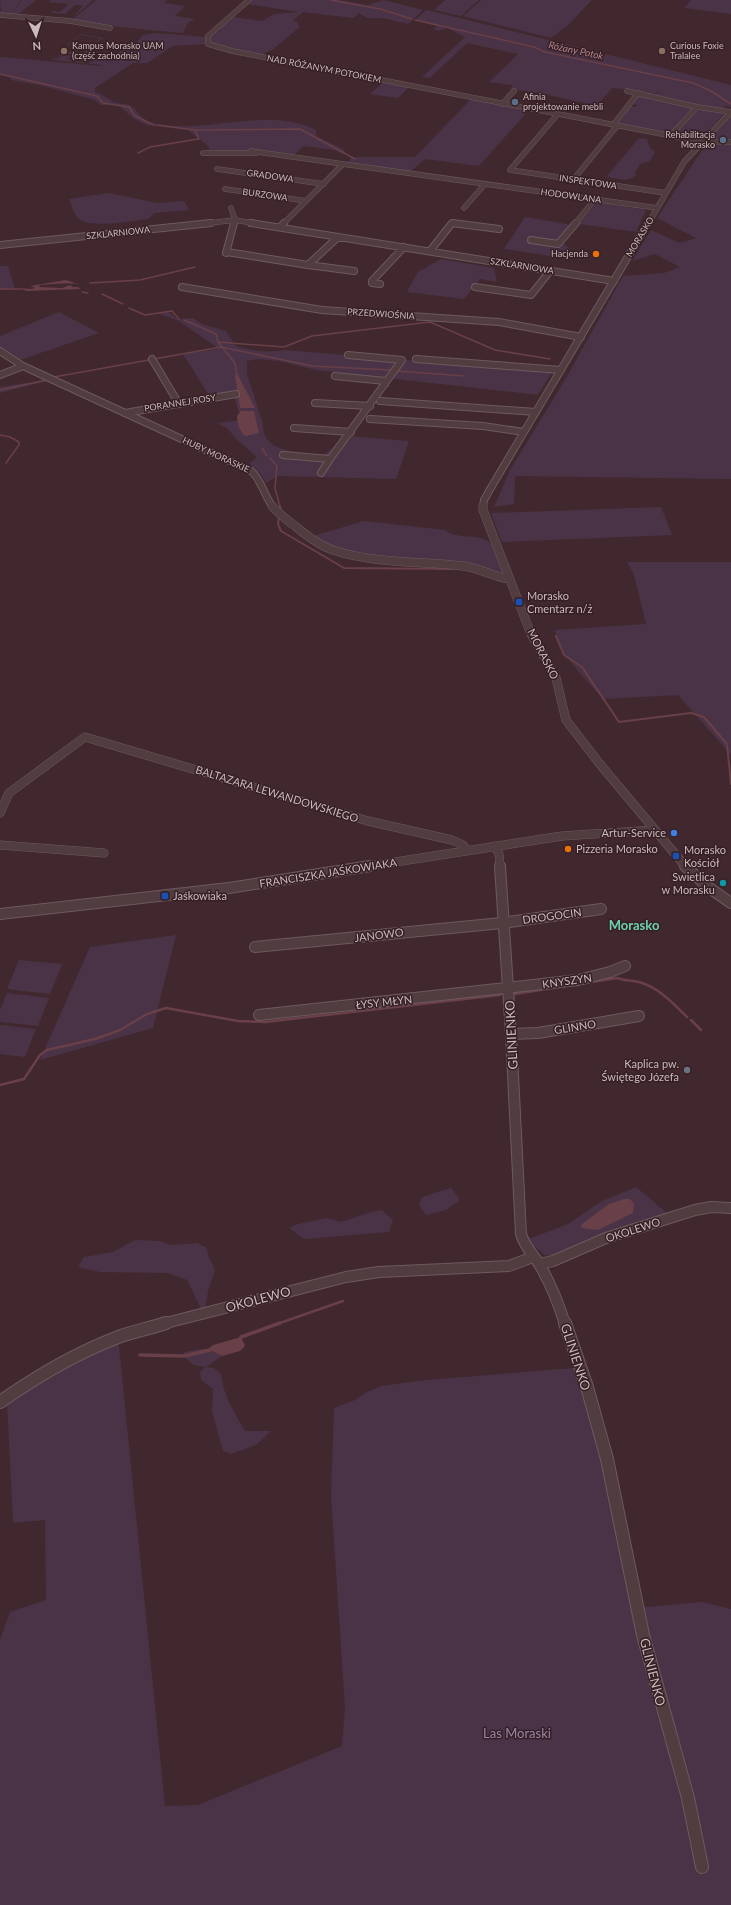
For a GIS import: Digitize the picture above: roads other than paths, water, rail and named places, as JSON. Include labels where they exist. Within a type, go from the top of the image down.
[{"type":"street","name":"NAD RÓŻANYM POTOKIEM","points":[[249,0],[208,36],[208,44],[232,51],[702,142],[731,142]]},
{"type":"street","points":[[0,15],[110,28]]},
{"type":"street","points":[[502,104],[514,91]]},
{"type":"street","name":"MORASKO","points":[[627,91],[697,107],[731,112]]},
{"type":"street","points":[[572,180],[638,94]]},
{"type":"street","points":[[670,136],[697,107]]},
{"type":"street","name":"MORASKO","points":[[731,112],[684,162],[487,495],[483,508],[485,518],[531,634],[558,683],[561,706],[566,720],[578,738],[686,867],[708,887],[731,902]]},
{"type":"street","name":"INSPEKTOWA","points":[[557,114],[510,170],[666,193]]},
{"type":"street","name":"HODOWLANA","points":[[251,151],[657,208]]},
{"type":"street","name":"HODOWLANA","points":[[203,153],[267,153]]},
{"type":"street","points":[[280,228],[344,164]]},
{"type":"street","name":"GRADOWA","points":[[217,169],[324,184]]},
{"type":"street","points":[[464,208],[485,184]]},
{"type":"street","name":"BURZOWA","points":[[225,189],[306,201]]},
{"type":"street","points":[[531,240],[558,244],[595,199]]},
{"type":"street","points":[[231,208],[236,220],[226,252],[354,271]]},
{"type":"street","name":"SZKLARNIOWA","points":[[0,245],[236,220],[614,281]]},
{"type":"street","points":[[430,251],[452,223],[499,229]]},
{"type":"street","points":[[308,265],[338,237]]},
{"type":"street","points":[[380,284],[372,283],[372,281],[404,247]]},
{"type":"street","points":[[475,287],[531,295],[550,270]]},
{"type":"street","name":"PRZEDWIOŚNIA","points":[[182,287],[322,310],[499,322],[581,336]]},
{"type":"street","name":"HUBY MORASKIE","points":[[0,351],[23,366],[251,471],[257,476],[272,507],[303,534],[325,546],[356,557],[454,564],[483,570],[500,578],[510,579]]},
{"type":"street","points":[[321,473],[330,458],[351,432],[402,360],[348,355]]},
{"type":"street","points":[[152,359],[179,404]]},
{"type":"street","points":[[416,359],[561,370]]},
{"type":"street","points":[[0,375],[23,366]]},
{"type":"street","points":[[335,376],[381,380],[385,382],[385,384]]},
{"type":"street","name":"PORANNEJ ROSY","points":[[124,413],[236,394]]},
{"type":"street","points":[[380,402],[536,412]]},
{"type":"street","points":[[314,403],[370,406]]},
{"type":"street","points":[[370,419],[483,426],[524,432]]},
{"type":"street","points":[[294,428],[351,432]]},
{"type":"street","points":[[283,455],[330,458]]},
{"type":"street","name":"BALTAZARA LEWANDOWSKIEGO","points":[[0,813],[9,793],[85,737],[368,821],[452,840],[463,845],[467,850]]},
{"type":"street","name":"FRANCISZKA JAŚKOWIAKA","points":[[0,914],[229,888],[568,835],[655,830]]},
{"type":"street","points":[[0,845],[74,852],[104,853]]},
{"type":"street","name":"GLINIENKO","points":[[495,846],[498,854],[508,987],[520,1234],[524,1245],[536,1260],[554,1291],[587,1387],[607,1459],[643,1635],[688,1798],[702,1867]]},
{"type":"street","name":"DROGOCIN","points":[[502,923],[601,909]]},
{"type":"street","name":"JANOWO","points":[[255,947],[502,923]]},
{"type":"street","name":"KNYSZYN","points":[[508,987],[527,986],[602,976],[625,966]]},
{"type":"street","name":"ŁYSY MŁYN","points":[[259,1015],[445,996],[508,987]]},
{"type":"street","name":"GLINNO","points":[[511,1034],[538,1032],[639,1016]]},
{"type":"street","name":"OKOLEWO","points":[[0,1402],[24,1385],[67,1361],[121,1336],[174,1321],[346,1277],[379,1272],[509,1266],[536,1260],[553,1261],[606,1238],[695,1210],[711,1207],[731,1208]]},
{"type":"waterway","name":"Różany Potok","points":[[331,0],[380,9],[412,19]]},
{"type":"waterway","name":"Różany Potok","points":[[415,20],[534,47],[545,52],[693,83],[711,91],[731,104]]},
{"type":"waterway","points":[[0,74],[97,96],[103,103],[129,107],[135,116],[154,125]]},
{"type":"waterway","points":[[157,125],[195,130]]},
{"type":"waterway","points":[[195,130],[300,129],[355,159]]},
{"type":"waterway","points":[[195,130],[199,139]]},
{"type":"waterway","points":[[138,153],[150,147],[198,139]]},
{"type":"waterway","points":[[90,283],[140,280],[195,267]]},
{"type":"waterway","points":[[0,289],[20,289]]},
{"type":"waterway","points":[[82,292],[88,293]]},
{"type":"waterway","points":[[102,294],[123,304]]},
{"type":"waterway","points":[[129,308],[145,315],[172,311],[179,319]]},
{"type":"waterway","points":[[184,320],[216,334],[218,342]]},
{"type":"waterway","points":[[218,342],[284,347],[312,336],[430,322],[495,350],[550,359]]},
{"type":"waterway","points":[[218,342],[222,347]]},
{"type":"waterway","points":[[54,377],[222,347]]},
{"type":"waterway","points":[[222,347],[312,366],[391,370]]},
{"type":"waterway","points":[[222,347],[235,363],[237,378]]},
{"type":"waterway","points":[[397,371],[464,376]]},
{"type":"waterway","points":[[0,390],[47,380]]},
{"type":"waterway","points":[[0,435],[10,437],[19,442],[19,445],[6,463]]},
{"type":"waterway","points":[[262,448],[267,456]]},
{"type":"waterway","points":[[270,458],[277,466],[275,488],[280,507]]},
{"type":"waterway","points":[[280,506],[281,511]]},
{"type":"waterway","points":[[279,517],[278,524],[281,531],[344,568],[453,569]]},
{"type":"waterway","points":[[556,636],[564,655],[582,667],[619,722],[691,713],[704,717],[727,744],[731,784]]},
{"type":"waterway","points":[[515,994],[617,978],[646,984],[665,996],[687,1017]]},
{"type":"waterway","points":[[0,1085],[24,1079],[40,1055],[47,1050],[95,1039],[120,1030],[147,1014],[166,1008],[238,1021],[265,1022],[500,995]]},
{"type":"waterway","points":[[691,1020],[701,1030]]},
{"type":"waterway","points":[[277,1324],[343,1301]]},
{"type":"waterway","points":[[241,1337],[280,1323]]},
{"type":"waterway","points":[[140,1355],[184,1356],[210,1350]]},
{"type":"place","name":"Kampus Morasko UAM (część zachodnia)","points":[[64,51]]},
{"type":"place","name":"Curious Foxie Tralalee","points":[[662,51]]},
{"type":"place","name":"Afinia projektowanie mebli","points":[[515,102]]},
{"type":"place","name":"Rehabilitacja Morasko","points":[[723,140]]},
{"type":"place","name":"Hacjenda","points":[[596,254]]},
{"type":"place","name":"Morasko Cmentarz n/ż","points":[[519,602]]},
{"type":"place","name":"Artur-Service","points":[[674,833]]},
{"type":"place","name":"Pizzeria Morasko","points":[[568,849]]},
{"type":"place","name":"Morasko Kościół","points":[[676,856]]},
{"type":"place","name":"Swietlica w Morasku","points":[[723,883]]},
{"type":"place","name":"Jaśkowiaka","points":[[165,896]]},
{"type":"place","name":"Kaplica pw. Świętego Józefa","points":[[687,1070]]},
{"type":"district","name":"Morasko","points":[[634,925]]},
{"type":"park label","name":"Las Moraski","points":[[517,1733]]}]
